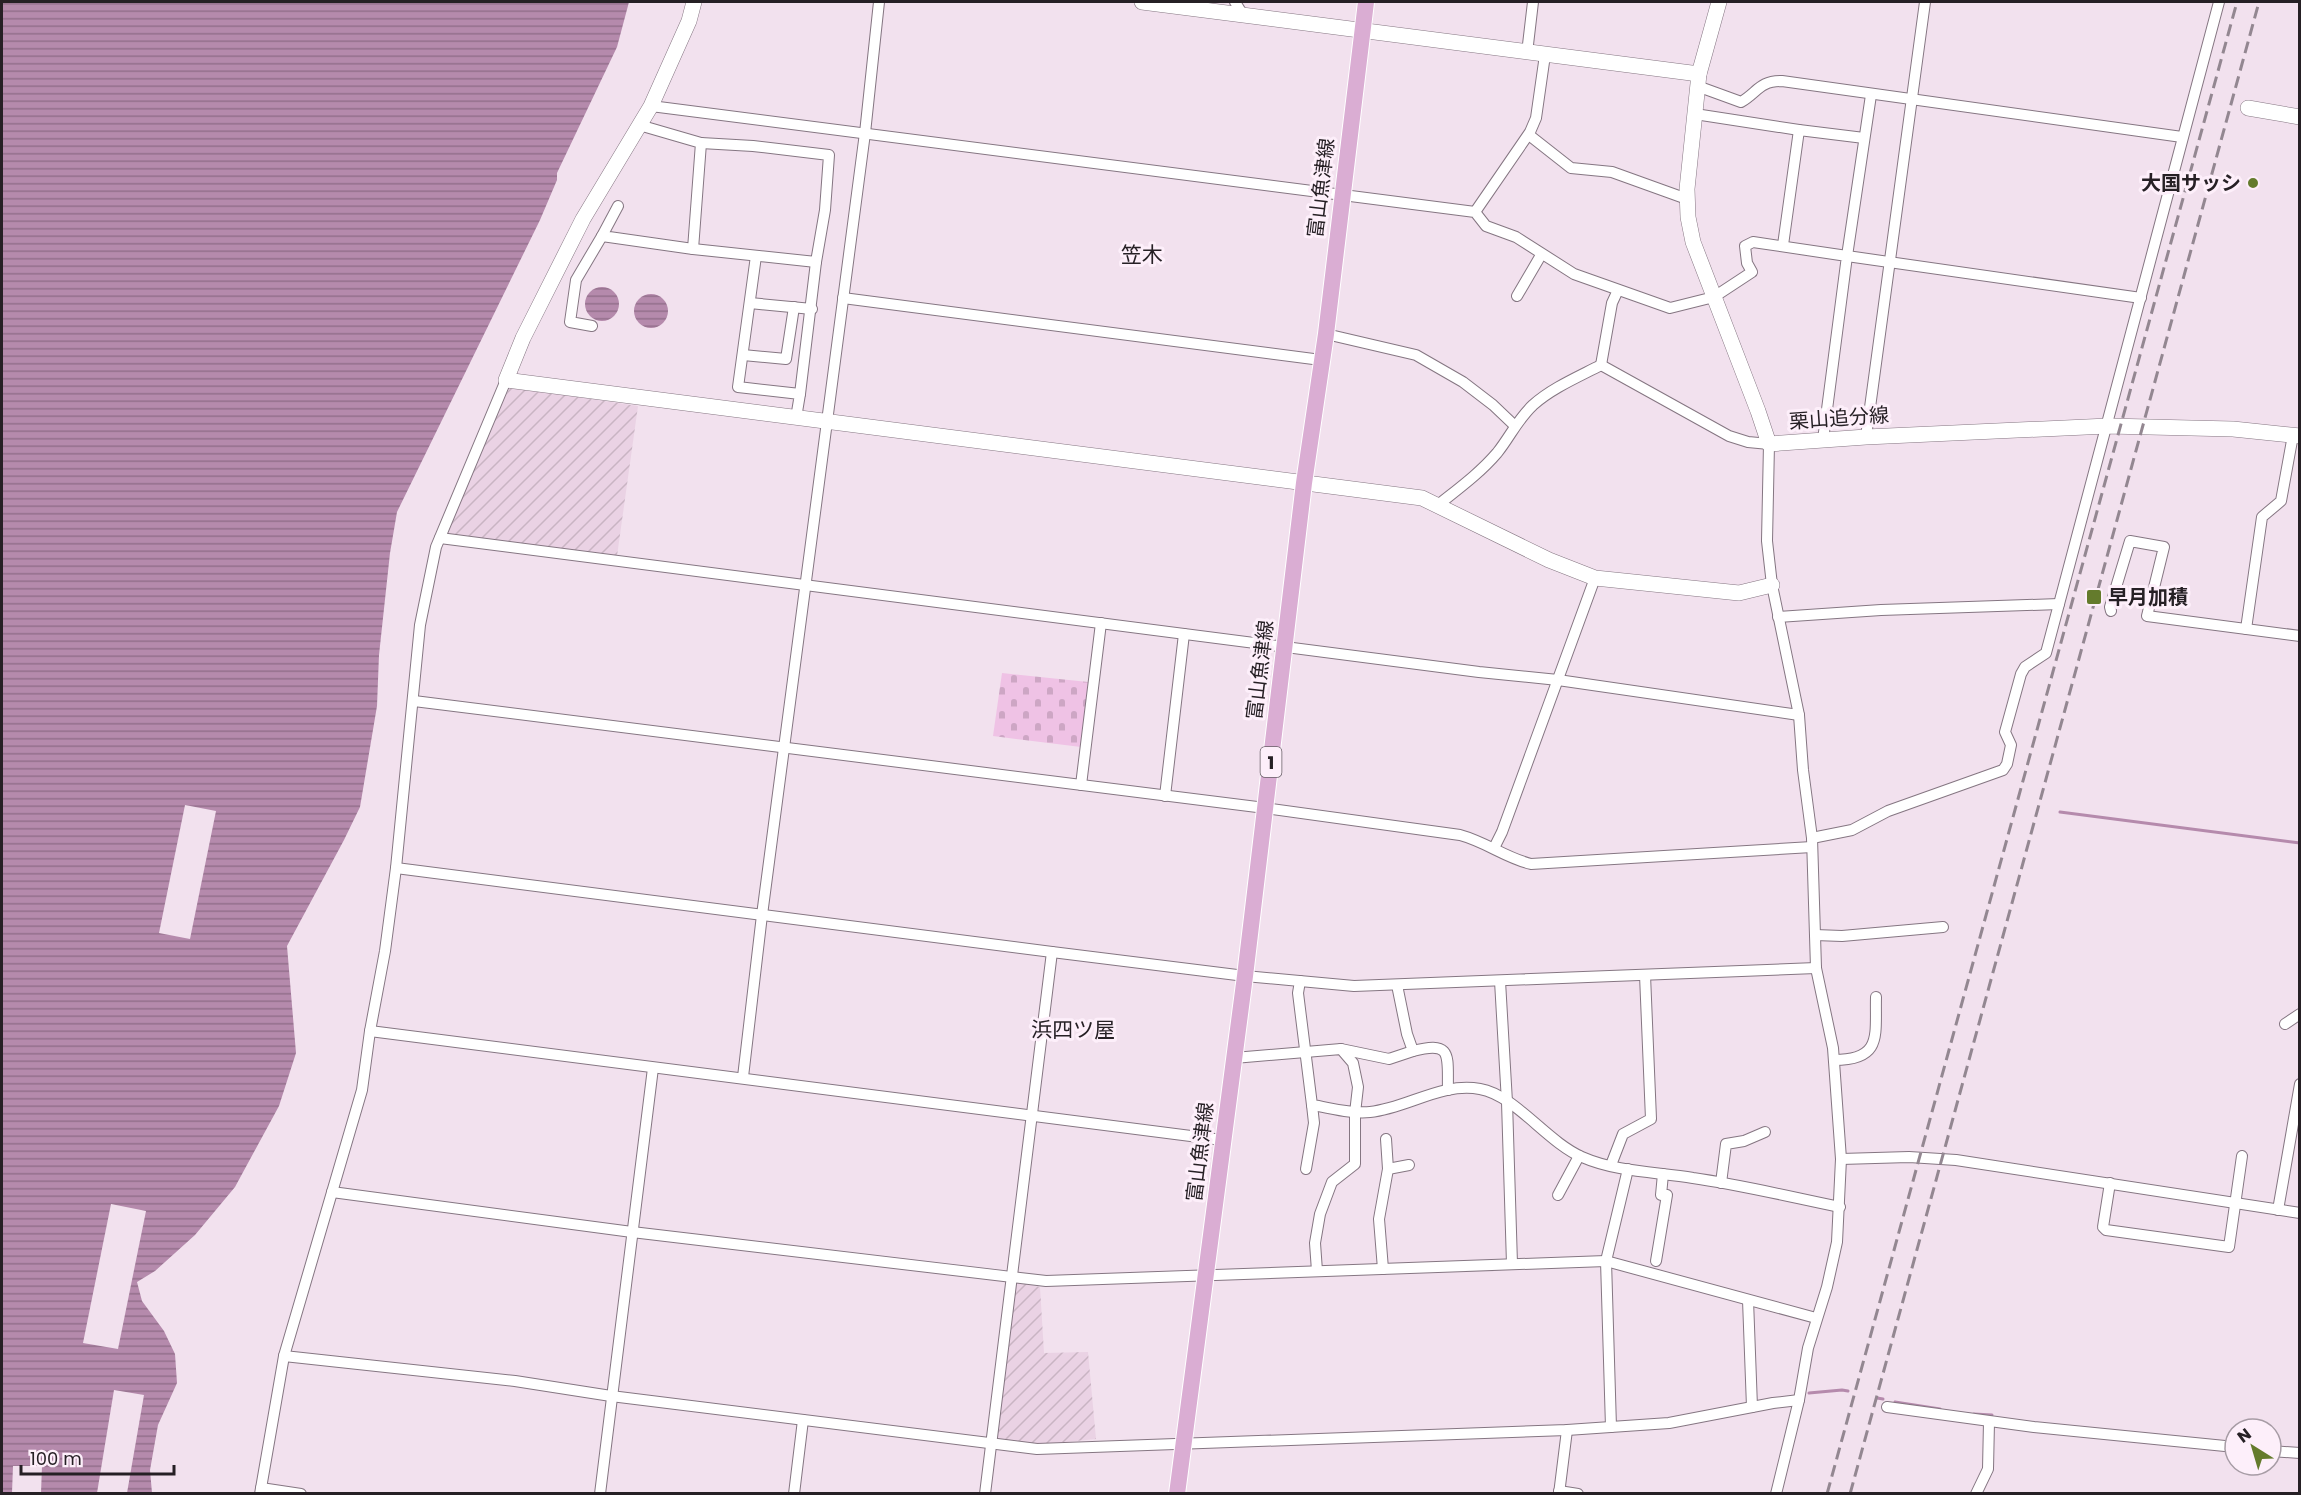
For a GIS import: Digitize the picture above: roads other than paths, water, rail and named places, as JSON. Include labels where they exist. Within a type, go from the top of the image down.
[{"type":"main road","name":"1","points":[[1362,30],[1366,2]]},
{"type":"main road","name":"富山魚津線","points":[[1177,1494],[1245,975],[1304,483],[1326,334],[1362,30]]},
{"type":"street","points":[[301,1494],[260,1491],[284,1356],[362,1090],[396,868],[420,625],[429,575],[440,538],[523,338],[583,219],[651,106],[689,21],[694,2]]},
{"type":"street","points":[[742,1077],[866,133],[879,2]]},
{"type":"street","points":[[1142,2],[1239,8],[1362,30],[1545,55],[1698,80],[1740,102],[1748,98],[1759,86],[1770,81],[2182,137]]},
{"type":"street","points":[[1527,53],[1533,2]]},
{"type":"street","name":"栗山追分線","points":[[1719,2],[1698,80],[1687,199],[1688,217],[1693,242],[1769,444],[1866,437],[2108,426],[2233,429],[2296,435]]},
{"type":"street","points":[[1866,437],[1924,2]]},
{"type":"street","points":[[414,701],[1265,808],[1460,835],[1478,840],[1511,859],[1531,864],[1812,843],[1852,830],[1888,811],[2003,770],[2007,764],[2011,745],[2005,732],[2021,674],[2025,667],[2046,653],[2219,2]]},
{"type":"street","points":[[1475,212],[1529,135],[1536,118],[1545,55]]},
{"type":"street","points":[[1823,440],[1871,95]]},
{"type":"street","points":[[651,106],[1342,193],[1475,212],[1486,226],[1516,237],[1541,255],[1574,273],[1670,308],[1714,297],[1752,272],[1745,246],[1753,242],[2141,297]]},
{"type":"street","points":[[2248,108],[2300,117]]},
{"type":"street","points":[[1695,114],[1864,138]]},
{"type":"street","points":[[639,125],[701,142],[829,155],[825,210],[796,418]]},
{"type":"street","points":[[1783,245],[1798,130]]},
{"type":"street","points":[[1529,135],[1571,168],[1612,172],[1687,199]]},
{"type":"street","points":[[693,249],[701,142]]},
{"type":"street","points":[[592,326],[570,322],[576,280],[618,206]]},
{"type":"street","points":[[602,236],[693,249],[816,262]]},
{"type":"street","points":[[1516,296],[1541,255]]},
{"type":"street","points":[[756,256],[738,387],[800,394]]},
{"type":"street","points":[[1601,365],[1612,303],[1618,290]]},
{"type":"street","points":[[843,298],[1322,360]]},
{"type":"street","points":[[750,303],[812,309]]},
{"type":"street","points":[[786,359],[794,307]]},
{"type":"street","points":[[1326,334],[1416,355],[1462,382],[1493,405],[1514,425]]},
{"type":"street","points":[[742,355],[805,361]]},
{"type":"street","points":[[1438,505],[1473,477],[1498,452],[1514,425],[1534,404],[1567,382],[1601,365]]},
{"type":"street","points":[[1601,365],[1729,436],[1748,442],[1769,444],[1767,541],[1772,585],[1799,714],[1812,843],[1816,968],[1834,1060],[1841,1159],[1837,1242],[1827,1287],[1808,1348],[1799,1401],[1776,1494]]},
{"type":"street","points":[[506,380],[1422,498],[1549,560],[1595,578],[1739,593],[1772,585]]},
{"type":"street","points":[[2246,629],[2262,517],[2281,501],[2296,435]]},
{"type":"street","points":[[440,538],[1558,680],[1799,714]]},
{"type":"street","points":[[2111,611],[2110,607],[2130,541],[2164,547],[2147,616],[2300,636]]},
{"type":"street","points":[[1494,848],[1502,832],[1595,578]]},
{"type":"street","points":[[1778,617],[1881,610],[2059,604]]},
{"type":"street","points":[[1081,785],[1101,623]]},
{"type":"street","points":[[1165,796],[1184,634]]},
{"type":"street","points":[[396,868],[1052,952],[1354,986],[1816,968]]},
{"type":"street","points":[[1815,935],[1842,936],[1943,927]]},
{"type":"street","points":[[985,1494],[1052,952]]},
{"type":"street","points":[[1611,1165],[1623,1134],[1651,1119],[1645,975]]},
{"type":"street","points":[[1300,981],[1298,993],[1314,1123],[1306,1169]]},
{"type":"street","points":[[1500,981],[1507,1102],[1512,1264]]},
{"type":"street","points":[[1397,985],[1407,1034],[1413,1051]]},
{"type":"street","points":[[1834,1060],[1853,1060],[1870,1051],[1875,1041],[1876,997]]},
{"type":"street","points":[[2285,1024],[2300,1014]]},
{"type":"street","points":[[370,1031],[1222,1140]]},
{"type":"street","points":[[1234,1058],[1341,1049],[1389,1059],[1431,1046],[1442,1048],[1446,1053],[1448,1090]]},
{"type":"street","points":[[1317,1271],[1315,1244],[1320,1214],[1332,1182],[1355,1164],[1355,1113],[1358,1087],[1353,1064],[1341,1049]]},
{"type":"street","points":[[600,1494],[653,1068]]},
{"type":"street","points":[[2278,1210],[2300,1084]]},
{"type":"street","points":[[1312,1105],[1355,1113],[1388,1108],[1448,1090],[1482,1089],[1507,1102],[1558,1143],[1579,1156],[1628,1169],[1721,1183],[1840,1208]]},
{"type":"street","points":[[1721,1183],[1726,1144],[1744,1142],[1765,1132]]},
{"type":"street","points":[[1383,1269],[1379,1219],[1388,1170],[1386,1139]]},
{"type":"street","points":[[1558,1194],[1579,1156]]},
{"type":"street","points":[[2110,1183],[2103,1227],[2106,1230],[2229,1247],[2242,1156]]},
{"type":"street","points":[[1841,1159],[1909,1157],[1956,1160],[2300,1213]]},
{"type":"street","points":[[1388,1170],[1409,1165]]},
{"type":"street","points":[[1611,1427],[1606,1261],[1628,1169]]},
{"type":"street","points":[[1656,1261],[1667,1195],[1661,1195],[1664,1174]]},
{"type":"street","points":[[332,1192],[632,1232],[1046,1281],[1606,1261],[1816,1318]]},
{"type":"street","points":[[1748,1300],[1752,1407]]},
{"type":"street","points":[[284,1356],[515,1381],[611,1396],[1036,1449],[1567,1430],[1669,1423],[1752,1407],[1799,1401]]},
{"type":"street","points":[[1887,1407],[1989,1422],[2223,1446]]},
{"type":"street","points":[[794,1494],[803,1420]]},
{"type":"street","points":[[1976,1494],[1988,1469],[1989,1422]]},
{"type":"street","points":[[1567,1430],[1559,1492],[1578,1494]]},
{"type":"street","points":[[2283,1452],[2300,1454]]},
{"type":"waterway","points":[[2060,812],[2300,843]]},
{"type":"waterway","points":[[1809,1393],[1848,1391]]},
{"type":"waterway","points":[[1877,1398],[1883,1399]]},
{"type":"waterway","points":[[1895,1402],[1940,1409]]},
{"type":"waterway","points":[[1974,1414],[1992,1415]]},
{"type":"railway","points":[[1827,1494],[2237,2]]},
{"type":"railway","points":[[1850,1494],[2259,2]]},
{"type":"place","name":"大国サッシ","points":[[2253,183]]},
{"type":"place","name":"早月加積","points":[[2094,597]]},
{"type":"district","name":"笠木","points":[[1142,254]]},
{"type":"district","name":"浜四ツ屋","points":[[1073,1029]]}]
